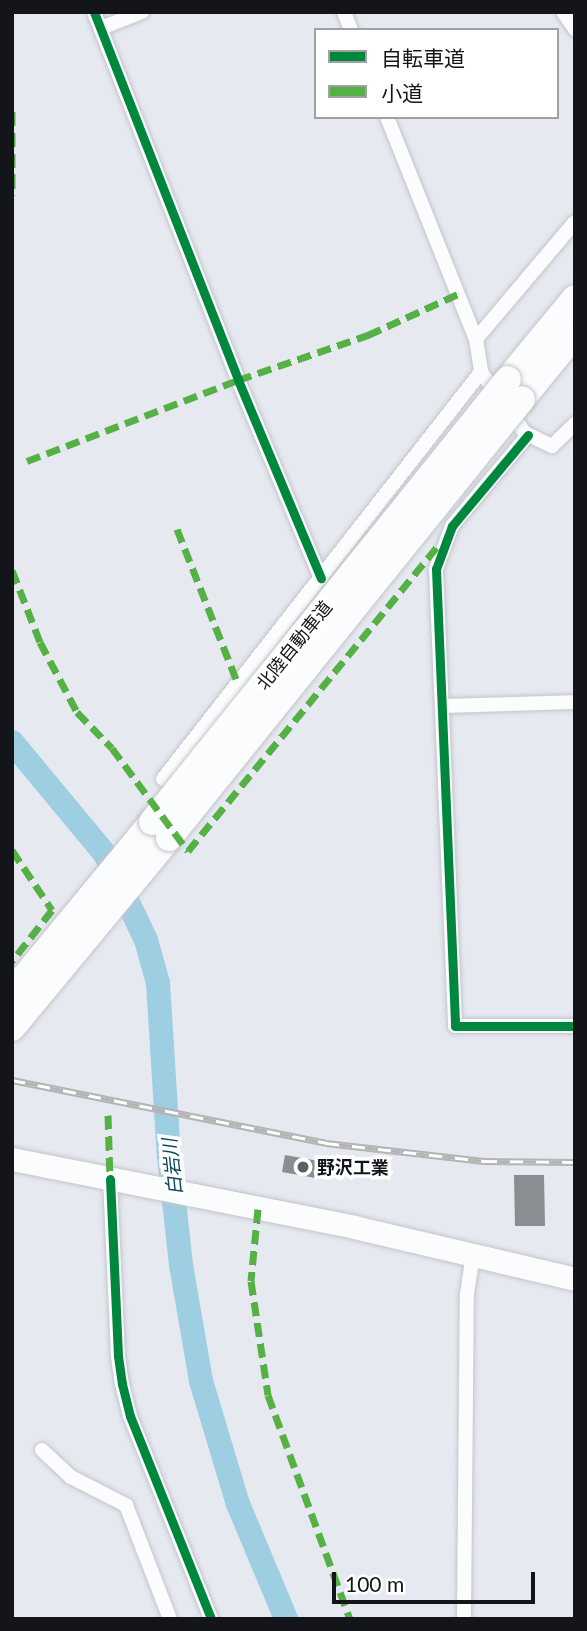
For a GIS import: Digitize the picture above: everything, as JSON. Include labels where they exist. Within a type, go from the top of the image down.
[{"type":"highway","name":"北陸自動車道","points":[[12,1028],[515,389],[575,298]]},
{"type":"highway","name":"北陸自動車道","points":[[12,992],[515,389],[575,334]]},
{"type":"main road","points":[[12,1159],[473,1254],[575,1279]]},
{"type":"street","points":[[94,12],[238,380],[321,579]]},
{"type":"street","points":[[101,28],[142,12]]},
{"type":"street","points":[[563,12],[575,29]]},
{"type":"street","points":[[388,119],[476,339],[481,372],[528,435],[552,446],[575,424]]},
{"type":"street","points":[[476,339],[575,222]]},
{"type":"street","points":[[163,779],[481,372]]},
{"type":"street","points":[[528,435],[452,526],[436,569],[455,1026],[575,1026]]},
{"type":"street","points":[[443,706],[575,702]]},
{"type":"street","points":[[110,1179],[117,1343],[122,1384],[130,1416],[211,1619]]},
{"type":"street","points":[[464,1619],[467,1294],[473,1254]]},
{"type":"street","points":[[42,1450],[71,1477],[126,1505],[170,1619]]},
{"type":"building","name":"野沢工業","points":[[285,1155],[324,1162],[321,1179],[282,1172]]},
{"type":"building","points":[[514,1175],[544,1175],[545,1226],[515,1226]]},
{"type":"waterway","name":"白岩川","points":[[12,742],[105,854],[146,940],[158,983],[169,1156],[181,1265],[201,1381],[238,1504],[286,1619]]},
{"type":"railway","points":[[12,1080],[326,1143],[484,1161],[575,1162]]},
{"type":"marked path","points":[[12,111],[12,195]]},
{"type":"marked path","points":[[27,461],[238,380],[368,335],[458,294]]},
{"type":"marked path","points":[[177,529],[238,684]]},
{"type":"marked path","points":[[12,570],[40,642],[77,712],[112,748],[188,851],[438,546]]},
{"type":"marked path","points":[[12,850],[52,910],[12,961]]},
{"type":"marked path","points":[[108,1115],[110,1179]]},
{"type":"marked path","points":[[258,1209],[251,1281],[268,1395],[350,1619]]},
{"type":"cycle path","points":[[94,12],[238,380],[321,578]]},
{"type":"cycle path","points":[[528,435],[452,526],[436,569],[455,1026],[575,1026]]},
{"type":"cycle path","points":[[110,1179],[118,1356],[122,1384],[130,1416],[211,1619]]},
{"type":"place","name":"野沢工業","points":[[303,1167]]}]
